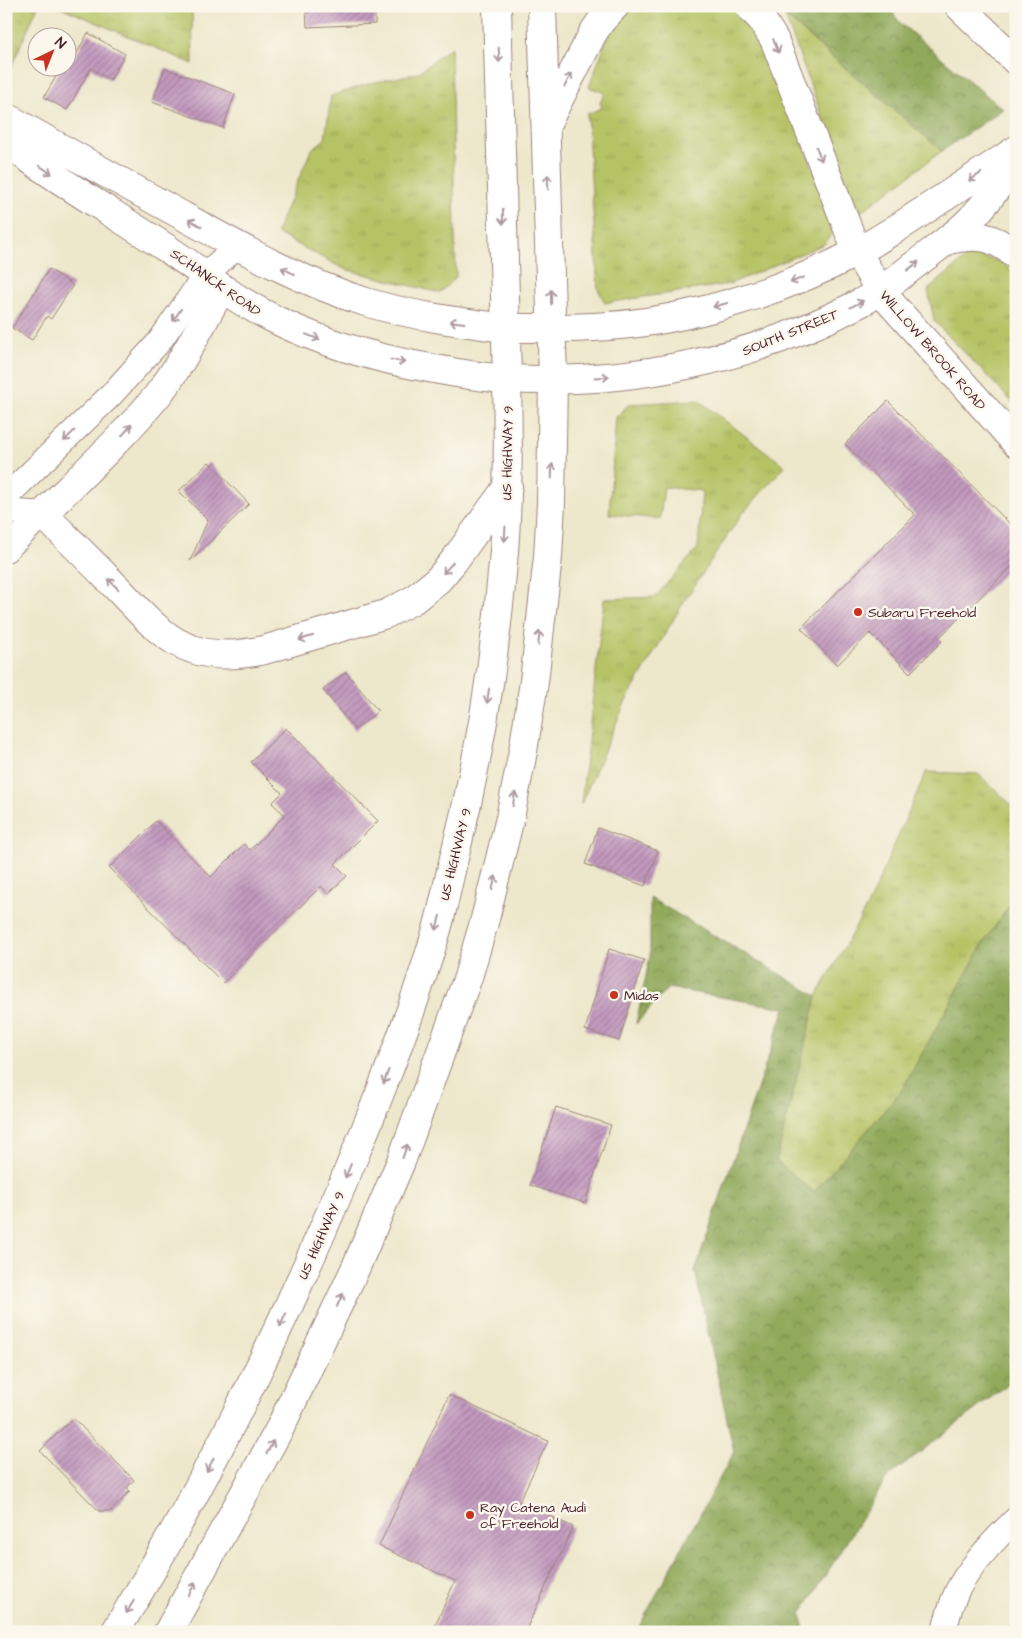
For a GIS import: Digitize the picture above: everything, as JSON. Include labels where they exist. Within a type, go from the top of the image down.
[{"type":"main road","name":"US HIGHWAY 9","points":[[115,1632],[224,1440],[274,1339],[350,1167],[379,1097],[437,927],[466,812],[487,701],[504,560],[508,486],[508,379],[497,6]]},
{"type":"main road","points":[[168,1632],[280,1428],[348,1284],[402,1159],[468,977],[485,919],[510,818],[534,682],[549,548],[553,458],[552,329],[542,6]]},
{"type":"main road","points":[[546,124],[593,33],[615,6]]},
{"type":"main road","name":"WILLOW BROOK ROAD","points":[[749,6],[762,20],[774,39],[857,252],[880,291],[1016,443]]},
{"type":"main road","points":[[959,6],[1016,61]]},
{"type":"main road","points":[[6,117],[237,246],[313,283],[407,314],[506,328],[552,329],[610,326],[694,313],[767,291],[812,274],[857,252],[1016,150]]},
{"type":"main road","name":"SCHANCK ROAD","points":[[6,142],[170,249],[244,304],[276,321],[330,344],[379,357],[433,369],[508,379]]},
{"type":"main road","name":"SOUTH STREET","points":[[508,379],[553,380],[616,376],[681,367],[736,354],[795,332],[860,304],[947,240],[973,218],[1016,162]]},
{"type":"main road","points":[[947,240],[968,236],[982,236],[993,239],[1005,246],[1016,256]]},
{"type":"main road","points":[[213,282],[179,364],[157,395],[119,440],[43,514],[147,618],[175,642],[206,653],[244,654],[264,650],[386,614],[414,600],[438,580],[508,486]]},
{"type":"street","points":[[6,497],[118,388],[213,282],[237,246]]},
{"type":"street","points":[[6,511],[43,514]]},
{"type":"street","points":[[6,550],[43,514]]},
{"type":"street","points":[[944,1632],[955,1598],[969,1573],[1016,1519]]},
{"type":"green space","points":[[6,6],[38,6],[7,77]]},
{"type":"green space","points":[[58,6],[192,6],[193,64]]},
{"type":"green space","points":[[633,6],[734,6],[740,9],[759,33],[831,213],[832,233],[824,244],[730,284],[605,303],[598,289],[587,114],[602,108],[600,103],[605,93],[589,87],[609,33]]},
{"type":"green space","points":[[774,6],[888,6],[900,23],[1003,109],[942,151]]},
{"type":"green space","points":[[785,16],[942,151],[858,214]]},
{"type":"green space","points":[[451,47],[456,277],[440,293],[344,269],[276,233],[311,150],[325,139],[331,96],[371,83],[418,73]]},
{"type":"green space","points":[[970,254],[1002,262],[1016,275],[1016,406],[934,321],[928,290]]},
{"type":"green space","points":[[698,400],[785,466],[742,514],[683,603],[625,703],[581,804],[604,599],[655,597],[698,548],[702,491],[664,487],[660,519],[609,514],[616,417],[629,404]]},
{"type":"green space","points":[[926,772],[978,774],[1016,809],[1016,896],[983,944],[902,1090],[814,1193],[775,1161],[817,996],[870,901]]},
{"type":"green space","points":[[1016,896],[1016,1378],[887,1478],[801,1614],[806,1632],[636,1632],[734,1452],[695,1271],[785,1008],[668,988],[636,1024],[650,956],[650,898],[817,996],[776,1161],[814,1192],[902,1090],[983,944]]},
{"type":"building","points":[[306,6],[375,6],[375,24],[307,27]]},
{"type":"building","points":[[88,33],[125,54],[110,80],[91,68],[67,110],[44,97],[55,78],[78,78],[78,51]]},
{"type":"building","points":[[165,68],[235,94],[223,128],[152,102]]},
{"type":"building","points":[[49,269],[73,285],[51,319],[47,316],[32,340],[12,328]]},
{"type":"building","points":[[888,401],[1016,530],[1016,562],[939,638],[942,641],[910,673],[870,633],[837,665],[801,628],[915,515],[845,444]]},
{"type":"building","points":[[209,462],[249,504],[190,561],[208,520],[179,491]]},
{"type":"building","points":[[346,672],[378,711],[355,730],[323,690]]},
{"type":"building","points":[[286,728],[378,821],[335,864],[347,876],[328,894],[321,886],[223,983],[109,868],[156,821],[211,877],[244,844],[250,850],[285,815],[272,803],[282,793],[251,762]]},
{"type":"building","points":[[598,828],[658,851],[645,886],[585,864]]},
{"type":"building","name":"Midas","points":[[609,949],[644,960],[619,1041],[585,1030]]},
{"type":"building","points":[[556,1107],[611,1125],[585,1203],[530,1185]]},
{"type":"building","name":"Ray Catena Audi of Freehold","points":[[449,1395],[548,1441],[519,1502],[573,1527],[525,1632],[432,1632],[455,1581],[379,1546]]},
{"type":"building","points":[[73,1418],[134,1480],[127,1488],[130,1491],[111,1511],[99,1511],[40,1451]]},
{"type":"place","name":"Subaru Freehold","points":[[858,612]]},
{"type":"place","name":"Midas","points":[[614,995]]},
{"type":"place","name":"Ray Catena Audi of Freehold","points":[[470,1515]]}]
